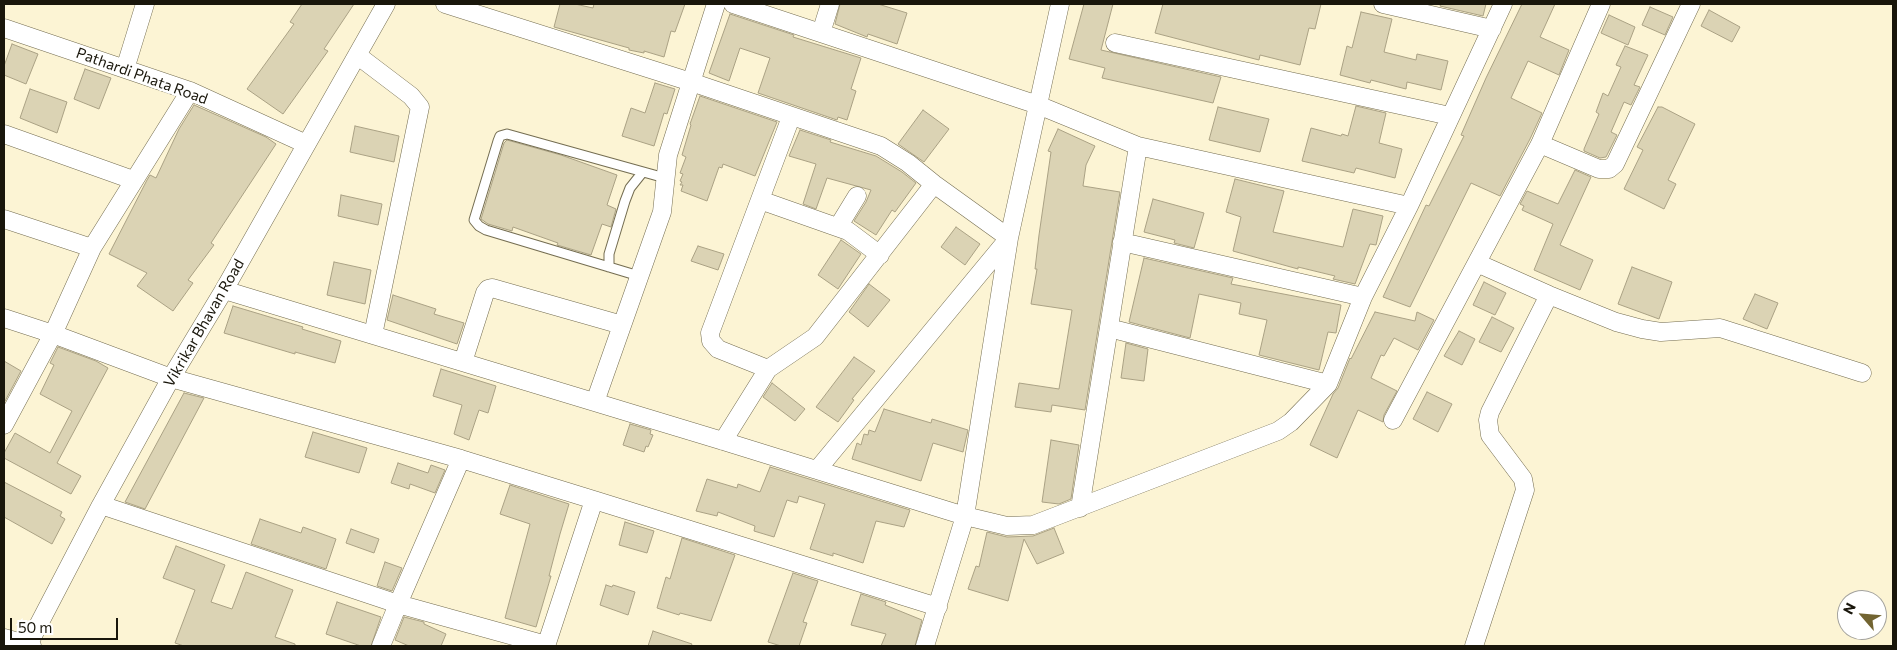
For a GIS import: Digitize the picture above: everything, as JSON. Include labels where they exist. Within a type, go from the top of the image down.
[{"type":"street","points":[[125,69],[145,4]]},
{"type":"street","name":"Vikrikar Bhavan Road","points":[[4,638],[30,646],[101,505],[171,378],[224,290],[386,4]]},
{"type":"street","points":[[444,4],[691,82],[881,146],[908,163],[1009,238]]},
{"type":"street","points":[[595,402],[662,212],[664,178],[668,154],[716,4]]},
{"type":"street","points":[[733,4],[1038,105],[1138,146],[1409,206]]},
{"type":"street","points":[[821,33],[830,4]]},
{"type":"street","points":[[925,646],[965,516],[1009,238],[1060,4]]},
{"type":"street","points":[[1383,4],[1425,8],[1492,29]]},
{"type":"street","points":[[224,290],[965,516],[999,524],[1033,525],[1278,431],[1291,422],[1328,384],[1363,297],[1409,206],[1503,4]]},
{"type":"street","points":[[1394,420],[1540,144],[1601,4]]},
{"type":"street","points":[[1540,144],[1599,169],[1609,169],[1614,164],[1691,4]]},
{"type":"street","name":"Pathardi Phata Road","points":[[4,28],[190,91],[306,144]]},
{"type":"street","points":[[1115,43],[1450,116]]},
{"type":"street","points":[[356,55],[411,96],[420,107],[373,335]]},
{"type":"street","points":[[4,425],[53,334],[92,248],[190,91]]},
{"type":"street","points":[[768,369],[718,349],[711,341],[710,334],[791,116]]},
{"type":"street","points":[[4,134],[134,180]]},
{"type":"street","points":[[1080,508],[1138,146]]},
{"type":"street","points":[[724,441],[768,369],[809,343],[815,337],[934,184]]},
{"type":"street","points":[[838,227],[857,196]]},
{"type":"street","points":[[760,200],[838,227],[856,236],[880,255]]},
{"type":"street","points":[[4,219],[92,248]]},
{"type":"street","points":[[817,470],[1009,238]]},
{"type":"street","points":[[1122,242],[1363,297]]},
{"type":"street","points":[[1477,262],[1549,295],[1616,322],[1662,332],[1720,328],[1862,373]]},
{"type":"street","points":[[463,362],[485,293],[488,289],[492,288],[622,325]]},
{"type":"street","points":[[1474,646],[1525,490],[1523,479],[1490,436],[1488,420],[1490,412],[1549,295]]},
{"type":"street","points":[[4,318],[53,334],[171,378],[461,459],[938,607]]},
{"type":"street","points":[[1108,328],[1328,384]]},
{"type":"street","points":[[381,646],[461,459]]},
{"type":"street","points":[[101,505],[398,604],[546,645],[594,500]]},
{"type":"lane","points":[[639,276],[486,230],[474,220],[498,141],[500,136],[507,134],[664,178]]},
{"type":"lane","points":[[609,267],[609,254],[625,201],[630,188],[642,173]]},
{"type":"building","points":[[302,4],[354,4],[324,49],[328,51],[283,114],[247,89],[294,24],[290,22]]},
{"type":"building","points":[[560,4],[575,4],[593,8],[594,4],[685,4],[675,32],[671,31],[664,57],[644,51],[644,53],[629,50],[629,48],[554,27]]},
{"type":"building","points":[[840,4],[878,4],[907,13],[897,44],[868,34],[867,37],[835,24]]},
{"type":"building","points":[[1084,4],[1113,4],[1101,50],[1221,77],[1213,103],[1102,78],[1105,68],[1069,59]]},
{"type":"building","points":[[1163,4],[1321,4],[1315,29],[1309,28],[1300,65],[1260,55],[1259,60],[1155,33]]},
{"type":"building","points":[[1441,4],[1486,4],[1483,16],[1440,6]]},
{"type":"building","points":[[1522,4],[1555,4],[1540,37],[1569,50],[1559,75],[1528,61],[1511,98],[1542,113],[1530,139],[1500,196],[1471,183],[1410,307],[1383,297],[1426,205],[1429,206],[1464,136],[1461,135],[1486,78]]},
{"type":"building","points":[[1650,7],[1673,17],[1665,35],[1642,25]]},
{"type":"building","points":[[1709,10],[1740,27],[1732,42],[1701,26]]},
{"type":"building","points":[[1361,12],[1392,19],[1384,52],[1416,60],[1417,54],[1448,61],[1441,90],[1407,82],[1406,89],[1371,80],[1370,83],[1340,75],[1347,46],[1352,48]]},
{"type":"building","points":[[730,14],[794,35],[793,37],[861,58],[851,89],[856,91],[847,120],[838,117],[837,120],[758,93],[770,58],[740,48],[729,81],[709,73]]},
{"type":"building","points":[[1609,15],[1635,27],[1628,45],[1601,33]]},
{"type":"building","points":[[12,44],[38,54],[26,84],[4,75],[4,66]]},
{"type":"building","points":[[1625,46],[1648,55],[1634,85],[1640,87],[1631,105],[1624,102],[1611,132],[1617,135],[1606,157],[1600,158],[1584,151],[1584,149],[1599,114],[1596,112],[1603,93],[1608,96],[1621,67],[1616,65]]},
{"type":"building","points":[[85,69],[111,78],[99,109],[74,99]]},
{"type":"building","points":[[655,83],[675,89],[667,114],[664,113],[654,146],[622,136],[631,108],[645,113]]},
{"type":"building","points":[[30,89],[67,102],[57,133],[20,118]]},
{"type":"building","points":[[700,96],[777,122],[755,176],[723,164],[722,168],[719,167],[707,201],[681,191],[683,185],[680,185],[683,174],[680,173],[686,157],[682,155]]},
{"type":"building","points":[[194,105],[266,137],[276,144],[211,243],[214,245],[188,280],[193,283],[173,311],[137,286],[147,273],[109,254],[147,180],[150,175],[156,178],[179,129]]},
{"type":"building","points":[[1356,106],[1386,113],[1379,143],[1402,149],[1395,178],[1356,168],[1354,173],[1302,161],[1311,128],[1348,136]]},
{"type":"building","points":[[1218,107],[1269,119],[1260,152],[1209,140]]},
{"type":"building","points":[[1658,107],[1662,107],[1695,124],[1668,180],[1676,184],[1664,209],[1624,189],[1643,150],[1637,147]]},
{"type":"building","points":[[923,110],[949,129],[924,162],[898,144]]},
{"type":"building","points":[[355,126],[399,136],[394,162],[350,152]]},
{"type":"building","points":[[1058,129],[1095,146],[1086,165],[1083,186],[1120,192],[1085,410],[1052,405],[1051,412],[1015,407],[1019,383],[1059,389],[1072,310],[1031,304],[1051,152],[1048,151]]},
{"type":"building","points":[[800,130],[831,140],[830,142],[876,156],[916,183],[895,212],[892,210],[876,235],[854,221],[871,190],[827,178],[816,209],[803,204],[816,164],[789,156]]},
{"type":"building","points":[[507,140],[561,155],[617,175],[607,205],[616,209],[611,227],[602,224],[591,255],[557,245],[558,243],[513,227],[512,231],[488,224],[481,219],[504,143]]},
{"type":"building","points":[[1575,170],[1591,177],[1560,245],[1593,260],[1580,290],[1534,270],[1553,224],[1522,210],[1524,206],[1520,204],[1527,191],[1558,204]]},
{"type":"building","points":[[1235,179],[1284,191],[1273,232],[1343,247],[1353,209],[1383,216],[1376,245],[1370,244],[1355,284],[1333,279],[1335,276],[1298,267],[1298,269],[1233,251],[1241,217],[1226,212]]},
{"type":"building","points":[[341,195],[382,204],[378,225],[338,216]]},
{"type":"building","points":[[1153,199],[1204,213],[1194,248],[1174,243],[1175,240],[1144,232]]},
{"type":"building","points":[[956,227],[980,244],[965,265],[941,247]]},
{"type":"building","points":[[841,240],[861,254],[838,289],[818,275]]},
{"type":"building","points":[[698,246],[724,254],[718,270],[691,261]]},
{"type":"building","points":[[1144,258],[1233,278],[1231,284],[1341,305],[1336,333],[1328,332],[1319,370],[1259,355],[1267,320],[1239,314],[1241,303],[1199,294],[1190,338],[1129,322]]},
{"type":"building","points":[[334,262],[371,270],[365,304],[327,295]]},
{"type":"building","points":[[1632,267],[1672,282],[1659,319],[1618,304]]},
{"type":"building","points":[[1484,282],[1506,293],[1495,315],[1473,305]]},
{"type":"building","points":[[869,284],[890,300],[868,327],[849,312]]},
{"type":"building","points":[[1755,294],[1778,303],[1767,329],[1743,319]]},
{"type":"building","points":[[393,295],[436,309],[434,314],[464,323],[457,344],[387,320]]},
{"type":"building","points":[[233,306],[303,327],[302,329],[341,341],[335,363],[295,352],[295,354],[224,333]]},
{"type":"building","points":[[1375,312],[1415,321],[1417,312],[1434,320],[1418,350],[1394,338],[1384,356],[1381,355],[1371,378],[1397,391],[1384,415],[1383,422],[1358,410],[1337,458],[1310,445],[1333,394],[1338,388],[1350,358]]},
{"type":"building","points":[[1492,317],[1514,328],[1501,352],[1479,342]]},
{"type":"building","points":[[1459,331],[1475,339],[1462,365],[1444,356]]},
{"type":"building","points":[[1126,343],[1148,349],[1144,381],[1121,378]]},
{"type":"building","points":[[58,347],[96,361],[108,368],[57,463],[81,476],[71,494],[4,458],[4,453],[15,433],[50,453],[72,411],[40,394],[54,365],[50,363]]},
{"type":"building","points":[[854,357],[875,371],[852,399],[854,400],[838,422],[816,407]]},
{"type":"building","points":[[4,361],[21,371],[4,403]]},
{"type":"building","points":[[441,369],[496,386],[488,413],[479,410],[469,440],[454,434],[462,405],[433,396]]},
{"type":"building","points":[[772,383],[805,409],[795,421],[763,397]]},
{"type":"building","points":[[1427,392],[1452,404],[1438,432],[1413,419]]},
{"type":"building","points":[[184,393],[204,398],[145,509],[125,502]]},
{"type":"building","points":[[884,409],[931,423],[932,419],[968,430],[963,452],[933,443],[921,481],[852,459],[857,443],[861,445],[864,434],[868,435],[869,430],[875,432]]},
{"type":"building","points":[[630,424],[651,430],[650,434],[653,435],[644,452],[623,445]]},
{"type":"building","points":[[313,432],[367,448],[359,473],[305,457]]},
{"type":"building","points":[[1051,440],[1079,445],[1071,499],[1059,504],[1042,502]]},
{"type":"building","points":[[398,463],[428,473],[431,465],[445,470],[435,493],[410,484],[409,489],[391,483]]},
{"type":"building","points":[[770,467],[910,510],[904,527],[876,521],[863,563],[833,553],[833,556],[810,549],[825,504],[799,496],[797,503],[787,500],[774,537],[754,531],[755,526],[718,512],[717,516],[696,511],[707,479],[737,488],[738,484],[760,492]]},
{"type":"building","points":[[4,482],[62,512],[60,516],[65,519],[52,544],[4,517]]},
{"type":"building","points":[[510,485],[569,504],[536,627],[505,618],[530,524],[500,514]]},
{"type":"building","points":[[260,519],[301,533],[303,527],[336,539],[326,569],[251,544]]},
{"type":"building","points":[[625,522],[654,531],[647,553],[619,545]]},
{"type":"building","points":[[1054,528],[1064,553],[1037,564],[1024,539],[1008,601],[968,589],[976,566],[979,567],[987,532],[1007,537],[1033,536]]},
{"type":"building","points":[[351,529],[379,539],[374,553],[346,543]]},
{"type":"building","points":[[682,538],[735,555],[711,621],[680,613],[679,615],[657,608],[666,577],[670,579]]},
{"type":"building","points":[[176,546],[225,565],[211,602],[232,609],[246,572],[293,590],[275,637],[295,644],[295,646],[184,646],[175,643],[195,590],[163,578]]},
{"type":"building","points":[[385,562],[402,568],[392,591],[377,586]]},
{"type":"building","points":[[793,573],[818,581],[803,622],[807,623],[799,646],[781,646],[768,642]]},
{"type":"building","points":[[606,585],[612,587],[613,585],[635,592],[628,615],[600,605]]},
{"type":"building","points":[[861,594],[886,602],[885,605],[922,620],[915,646],[881,646],[886,634],[851,625]]},
{"type":"building","points":[[337,602],[381,617],[371,646],[361,646],[326,634]]},
{"type":"building","points":[[404,617],[424,622],[424,624],[446,634],[441,646],[409,646],[395,640]]},
{"type":"building","points":[[653,631],[692,644],[691,646],[648,646]]}]
